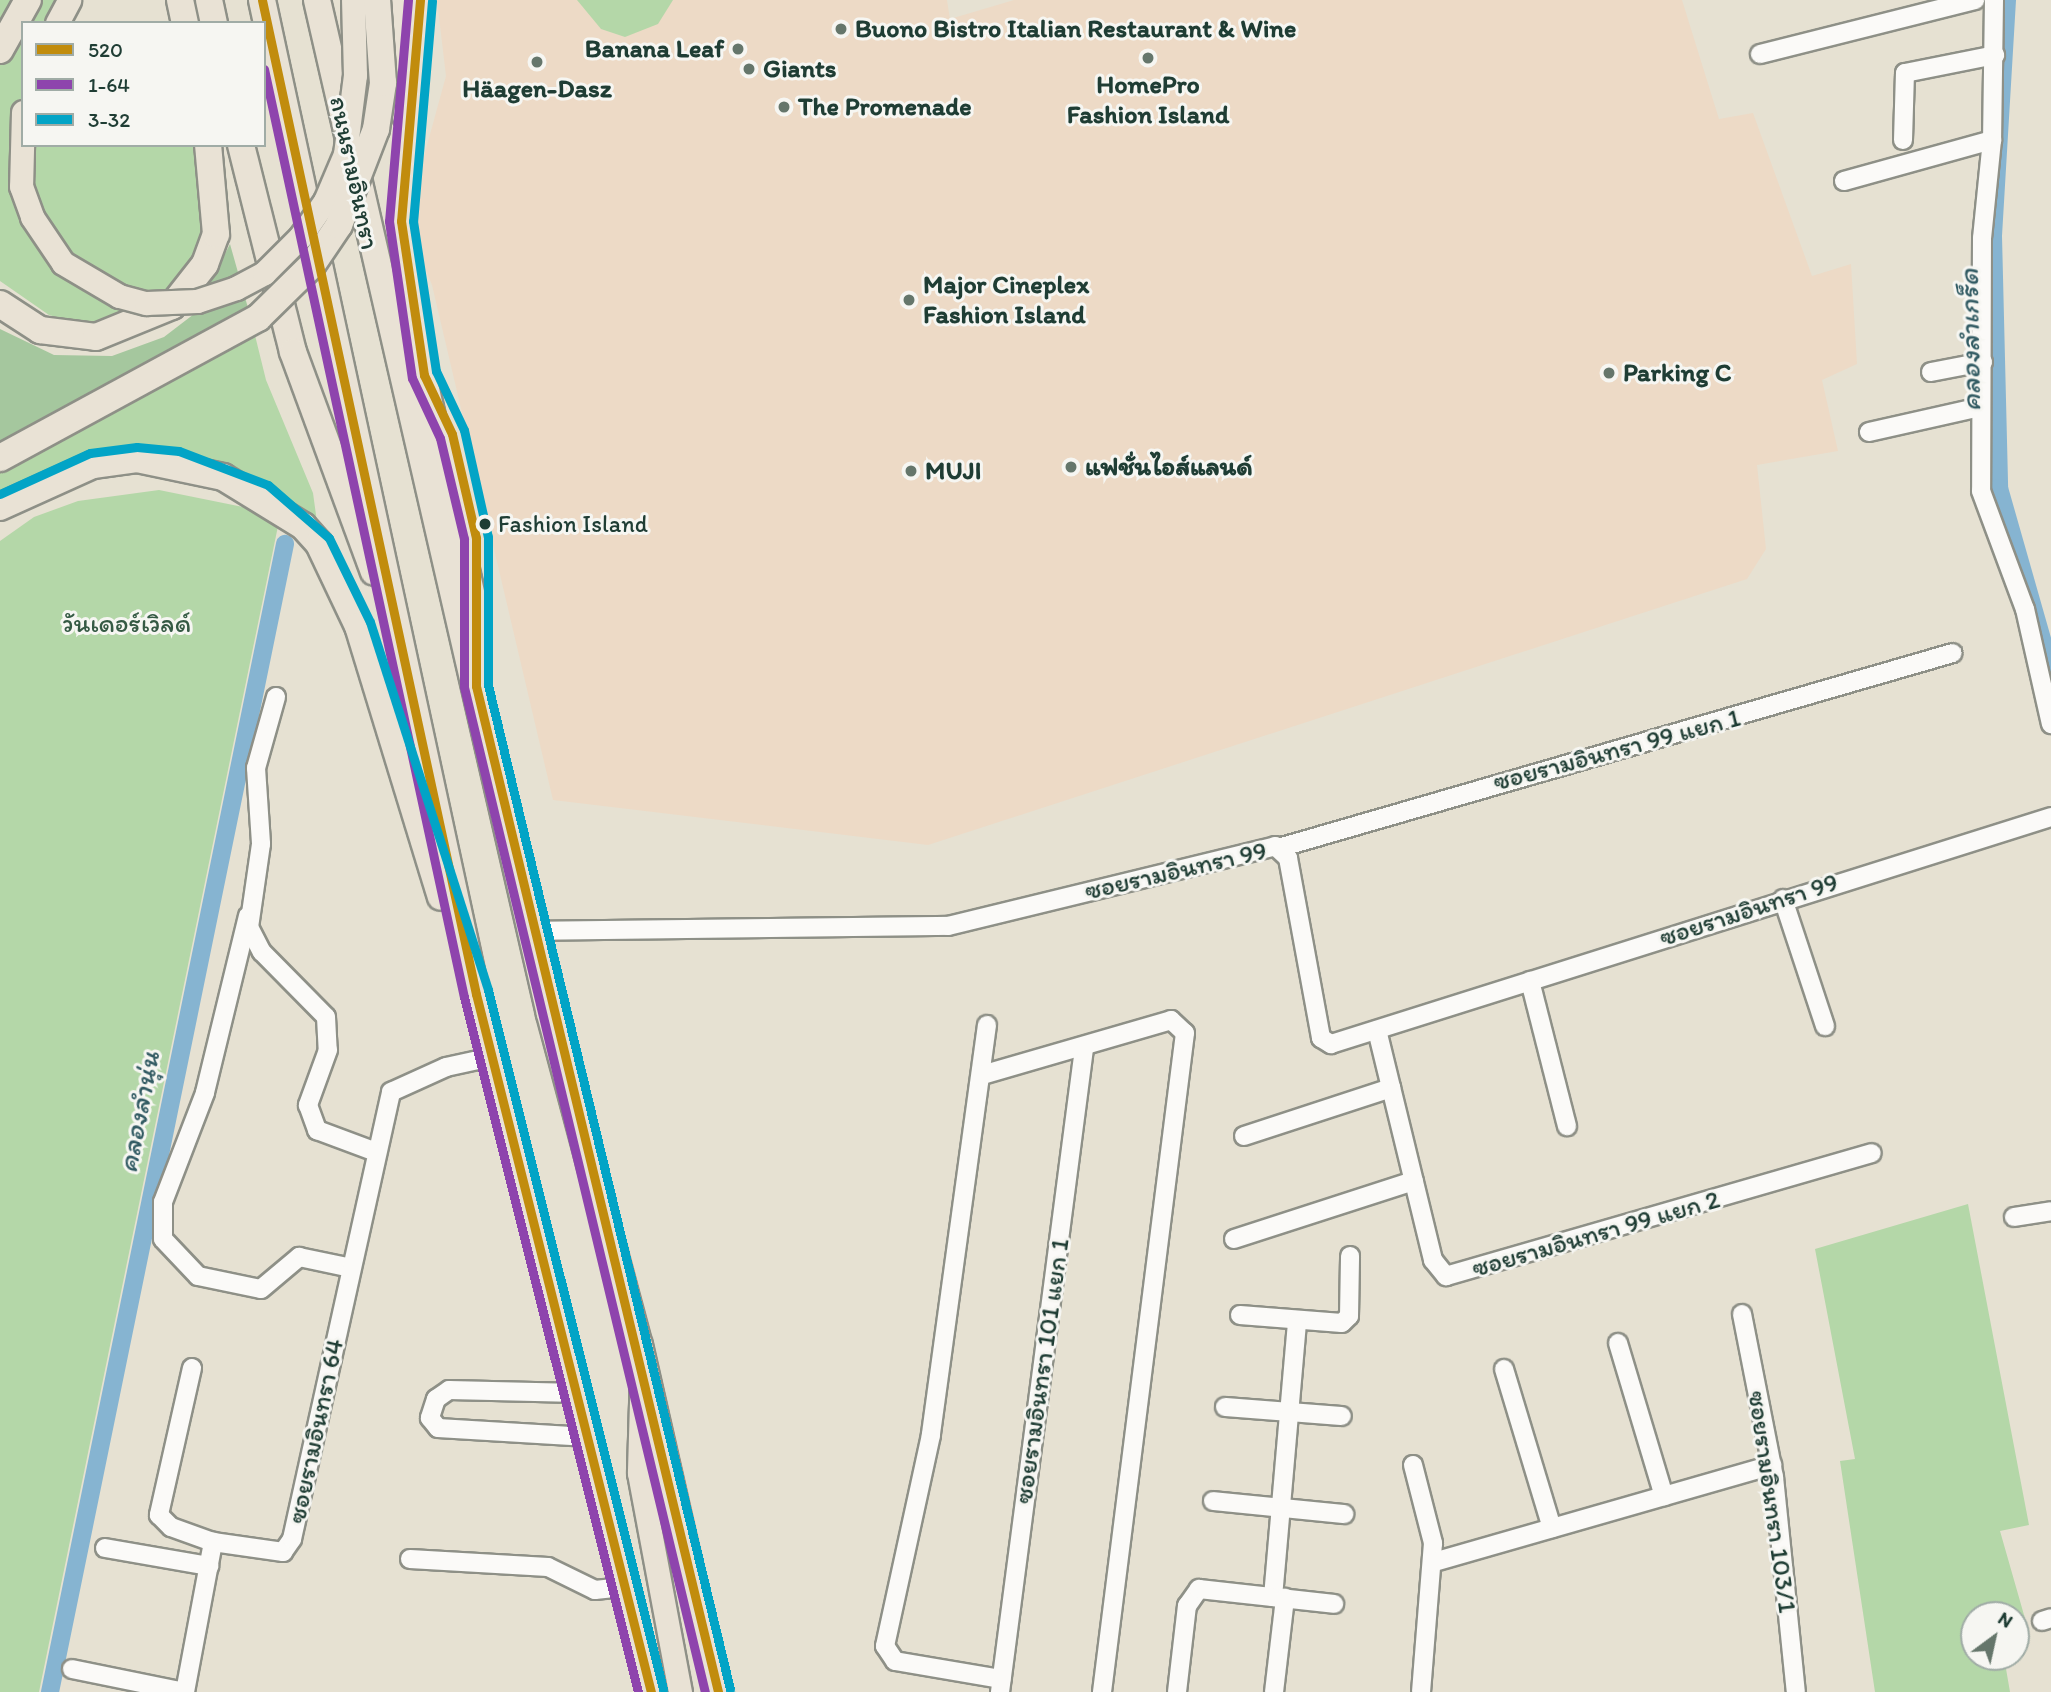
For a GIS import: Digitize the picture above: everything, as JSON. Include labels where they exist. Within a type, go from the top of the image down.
[{"type":"highway","points":[[0,50],[28,0]]},
{"type":"highway","points":[[180,0],[185,21]]},
{"type":"highway","points":[[209,0],[214,21]]},
{"type":"highway","name":"ถนนรามอินทรา","points":[[262,0],[476,995],[651,1692]]},
{"type":"highway","name":"ถนนรามอินทรา","points":[[317,0],[378,286],[476,686],[530,931],[643,1362],[718,1692]]},
{"type":"highway","points":[[0,458],[258,318],[312,265],[339,225],[376,129],[383,83],[377,0]]},
{"type":"highway","points":[[393,0],[405,116]]},
{"type":"highway","points":[[0,304],[40,330],[96,337],[172,306],[205,264],[216,234],[208,147]]},
{"type":"highway","points":[[242,147],[293,352],[345,505],[399,635]]},
{"type":"highway","points":[[0,507],[71,473],[137,458],[223,477],[303,526],[319,544],[358,626],[476,995]]},
{"type":"main road","points":[[58,21],[69,0]]},
{"type":"main road","points":[[22,147],[21,186],[32,217],[63,263],[119,296],[146,303],[197,301],[236,288],[264,273],[300,237],[326,201],[345,154],[355,75],[353,0]]},
{"type":"main road","points":[[420,0],[405,116],[405,260],[474,601],[476,686]]},
{"type":"main road","points":[[643,1362],[639,1473],[680,1692]]},
{"type":"street","points":[[1760,54],[1975,0]]},
{"type":"street","points":[[1993,0],[1995,55],[1992,140],[1982,238],[1981,491],[2025,609],[2051,724]]},
{"type":"street","points":[[1903,139],[1905,73],[1995,55]]},
{"type":"street","points":[[1844,181],[1992,140]]},
{"type":"street","points":[[1931,372],[1983,362]]},
{"type":"street","points":[[1869,432],[1980,408]]},
{"type":"street","name":"ซอยรามอินทรา 99 แยก 1","points":[[1282,847],[1953,653]]},
{"type":"street","points":[[276,696],[256,768],[261,844],[248,916],[205,1093],[163,1202],[163,1239],[198,1276],[261,1289],[299,1257],[351,1268]]},
{"type":"street","name":"ซอยรามอินทรา 99","points":[[530,931],[948,926],[1282,847],[1321,1038],[1331,1044],[1783,899],[2051,817]]},
{"type":"street","points":[[1783,899],[1825,1026]]},
{"type":"street","points":[[248,916],[261,952],[326,1017],[328,1050],[309,1105],[317,1130],[376,1152]]},
{"type":"street","points":[[1530,981],[1567,1126]]},
{"type":"street","points":[[982,1075],[1084,1049],[1171,1020],[1185,1033],[1102,1692]]},
{"type":"street","points":[[987,1025],[929,1447],[885,1646],[895,1661],[1000,1686]]},
{"type":"street","name":"ซอยรามอินทรา 99 แยก 2","points":[[1377,1030],[1433,1259],[1446,1276],[1872,1153]]},
{"type":"street","name":"ซอยรามอินทรา 101 แยก 1","points":[[1000,1686],[1084,1049]]},
{"type":"street","name":"ซอยรามอินทรา 64","points":[[192,1368],[159,1515],[171,1527],[213,1542],[275,1554],[289,1546],[376,1152],[397,1086],[492,1057]]},
{"type":"street","points":[[1244,1136],[1391,1088]]},
{"type":"street","points":[[1234,1239],[1414,1181]]},
{"type":"street","points":[[2014,1217],[2051,1211]]},
{"type":"street","points":[[1240,1315],[1297,1320],[1346,1320],[1350,1256]]},
{"type":"street","name":"ซอยรามอินทรา 103/1","points":[[1741,1314],[1772,1465],[1796,1692]]},
{"type":"street","points":[[1274,1692],[1281,1506],[1297,1320]]},
{"type":"street","points":[[1618,1343],[1664,1496]]},
{"type":"street","points":[[1504,1368],[1552,1528]]},
{"type":"street","points":[[578,1393],[449,1390],[436,1399],[430,1418],[438,1428],[588,1437]]},
{"type":"street","points":[[1226,1407],[1342,1416]]},
{"type":"street","points":[[1413,1465],[1432,1526],[1434,1562],[1421,1692]]},
{"type":"street","points":[[1434,1562],[1772,1465]]},
{"type":"street","points":[[1213,1501],[1344,1514]]},
{"type":"street","points":[[72,1669],[185,1692],[213,1542]]},
{"type":"street","points":[[105,1548],[209,1566]]},
{"type":"street","points":[[410,1559],[548,1567],[595,1590],[626,1587]]},
{"type":"street","points":[[1177,1692],[1189,1595],[1199,1589],[1334,1604]]},
{"type":"shaded area","points":[[437,0],[947,0],[950,19],[1014,0],[1682,0],[1719,119],[1753,113],[1812,276],[1851,264],[1857,364],[1822,380],[1838,451],[1757,465],[1766,549],[1747,579],[928,845],[553,800],[432,285],[414,241],[417,182],[446,76]]},
{"type":"green space","points":[[0,0],[55,0],[44,21],[21,21],[21,147],[194,147],[205,230],[187,280],[141,313],[90,327],[49,315],[0,281]]},
{"type":"green space","points":[[577,0],[673,0],[658,24],[625,37],[601,29]]},
{"type":"green space","points":[[230,244],[250,315],[0,453],[0,329],[54,355],[112,356],[164,337],[194,314]]},
{"type":"green space","points":[[250,315],[266,380],[313,493],[317,522],[271,486],[220,463],[139,450],[0,501],[0,453]]},
{"type":"green space","name":"วันเดอร์เวิลด์","points":[[159,490],[243,507],[278,526],[39,1692],[0,1692],[0,541],[34,517],[78,501]]},
{"type":"green space","points":[[1968,1204],[2029,1525],[2000,1531],[2020,1601],[1960,1601],[1960,1671],[2006,1671],[2010,1692],[1875,1692],[1840,1461],[1855,1459],[1815,1249]]},
{"type":"waterway","name":"คลองลำเกร็ด","points":[[2007,0],[1993,236],[1999,488],[2051,671]]},
{"type":"waterway","name":"คลองลำนุ่น","points":[[50,1692],[285,544]]},
{"type":"transit line","name":"520","points":[[262,0],[476,994],[651,1692]]},
{"type":"transit line","name":"1-64","points":[[408,0],[389,221],[412,378],[440,438],[464,539],[464,687],[705,1692]]},
{"type":"transit line","name":"520","points":[[420,0],[401,221],[424,375],[452,434],[476,538],[476,686],[718,1692]]},
{"type":"transit line","name":"3-32","points":[[432,1],[413,221],[436,371],[464,430],[488,537],[488,685],[730,1689]]},
{"type":"transit line","name":"1-64","points":[[266,78],[464,997],[638,1692]]},
{"type":"transit line","name":"3-32","points":[[0,494],[90,453],[137,447],[179,451],[268,485],[329,538],[370,622],[488,990],[663,1689]]},
{"type":"place","name":"Buono Bistro Italian Restaurant & Wine","points":[[841,29]]},
{"type":"place","name":"Banana Leaf","points":[[738,49]]},
{"type":"place","name":"HomePro Fashion Island","points":[[1148,58]]},
{"type":"place","name":"Häagen-Dasz","points":[[537,62]]},
{"type":"place","name":"Giants","points":[[749,69]]},
{"type":"place","name":"The Promenade","points":[[784,107]]},
{"type":"place","name":"Major Cineplex Fashion Island","points":[[909,300]]},
{"type":"place","name":"Parking C","points":[[1609,373]]},
{"type":"place","name":"แฟชั่นไอส์แลนด์","points":[[1071,467]]},
{"type":"place","name":"MUJI","points":[[911,471]]},
{"type":"place","name":"Fashion Island","points":[[485,524]]}]
